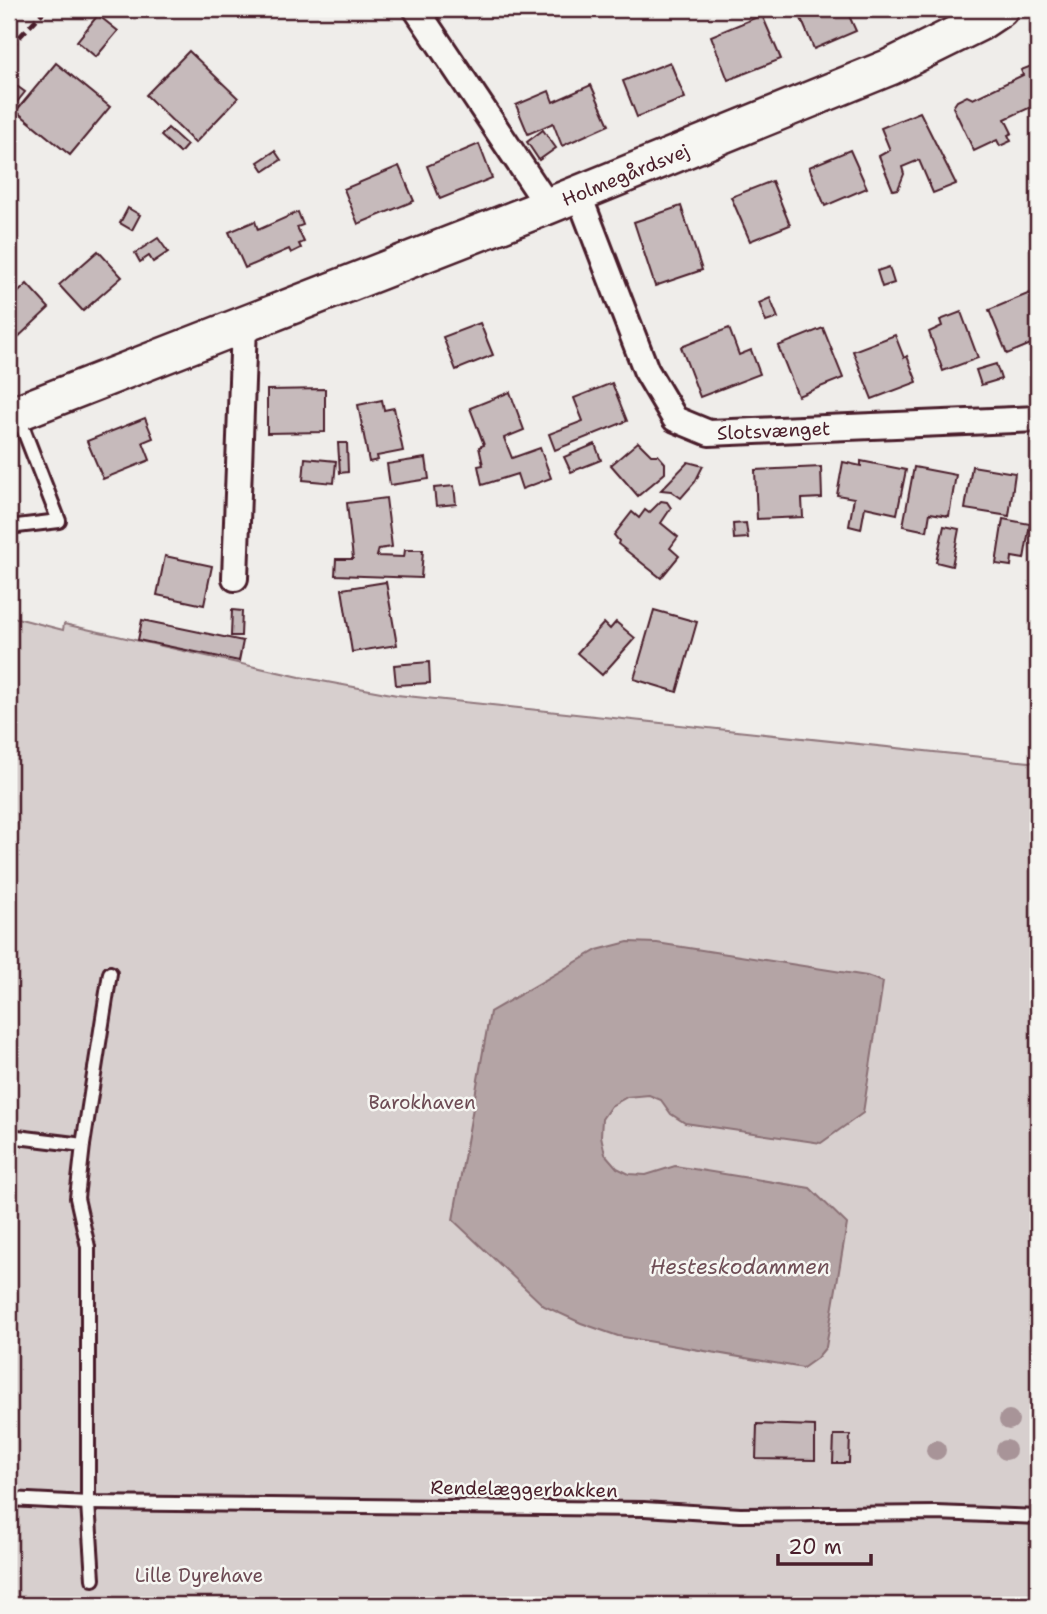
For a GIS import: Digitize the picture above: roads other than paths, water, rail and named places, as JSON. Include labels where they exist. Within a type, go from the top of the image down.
[{"type":"street","name":"Slotsvænget","points":[[416,9],[563,199],[646,370],[675,419],[709,433],[1038,419]]},
{"type":"street","name":"Holmegårdsvej","points":[[13,415],[890,67],[979,23],[1000,9]]},
{"type":"street","points":[[235,578],[244,325]]},
{"type":"lane","points":[[9,527],[60,521],[13,415]]},
{"type":"lane","points":[[93,1579],[88,1503],[88,1247],[78,1198],[83,1145],[110,973]]},
{"type":"lane","points":[[9,1136],[83,1145]]},
{"type":"lane","name":"Rendelæggerbakken","points":[[9,1499],[88,1503],[644,1509],[740,1515],[936,1513],[1038,1517]]},
{"type":"water","name":"Hesteskodammen","points":[[628,942],[657,943],[867,976],[883,982],[863,1113],[821,1143],[685,1123],[671,1114],[661,1100],[649,1095],[627,1097],[611,1106],[602,1119],[601,1136],[605,1154],[617,1168],[629,1174],[646,1175],[675,1166],[810,1188],[847,1224],[826,1347],[803,1368],[618,1336],[581,1323],[544,1306],[453,1220],[490,1012],[597,950]]},
{"type":"railway","points":[[9,48],[46,9]]},
{"type":"park label","name":"Barokhaven","points":[[422,1102]]},
{"type":"park label","name":"Lille Dyrehave","points":[[199,1575]]}]
